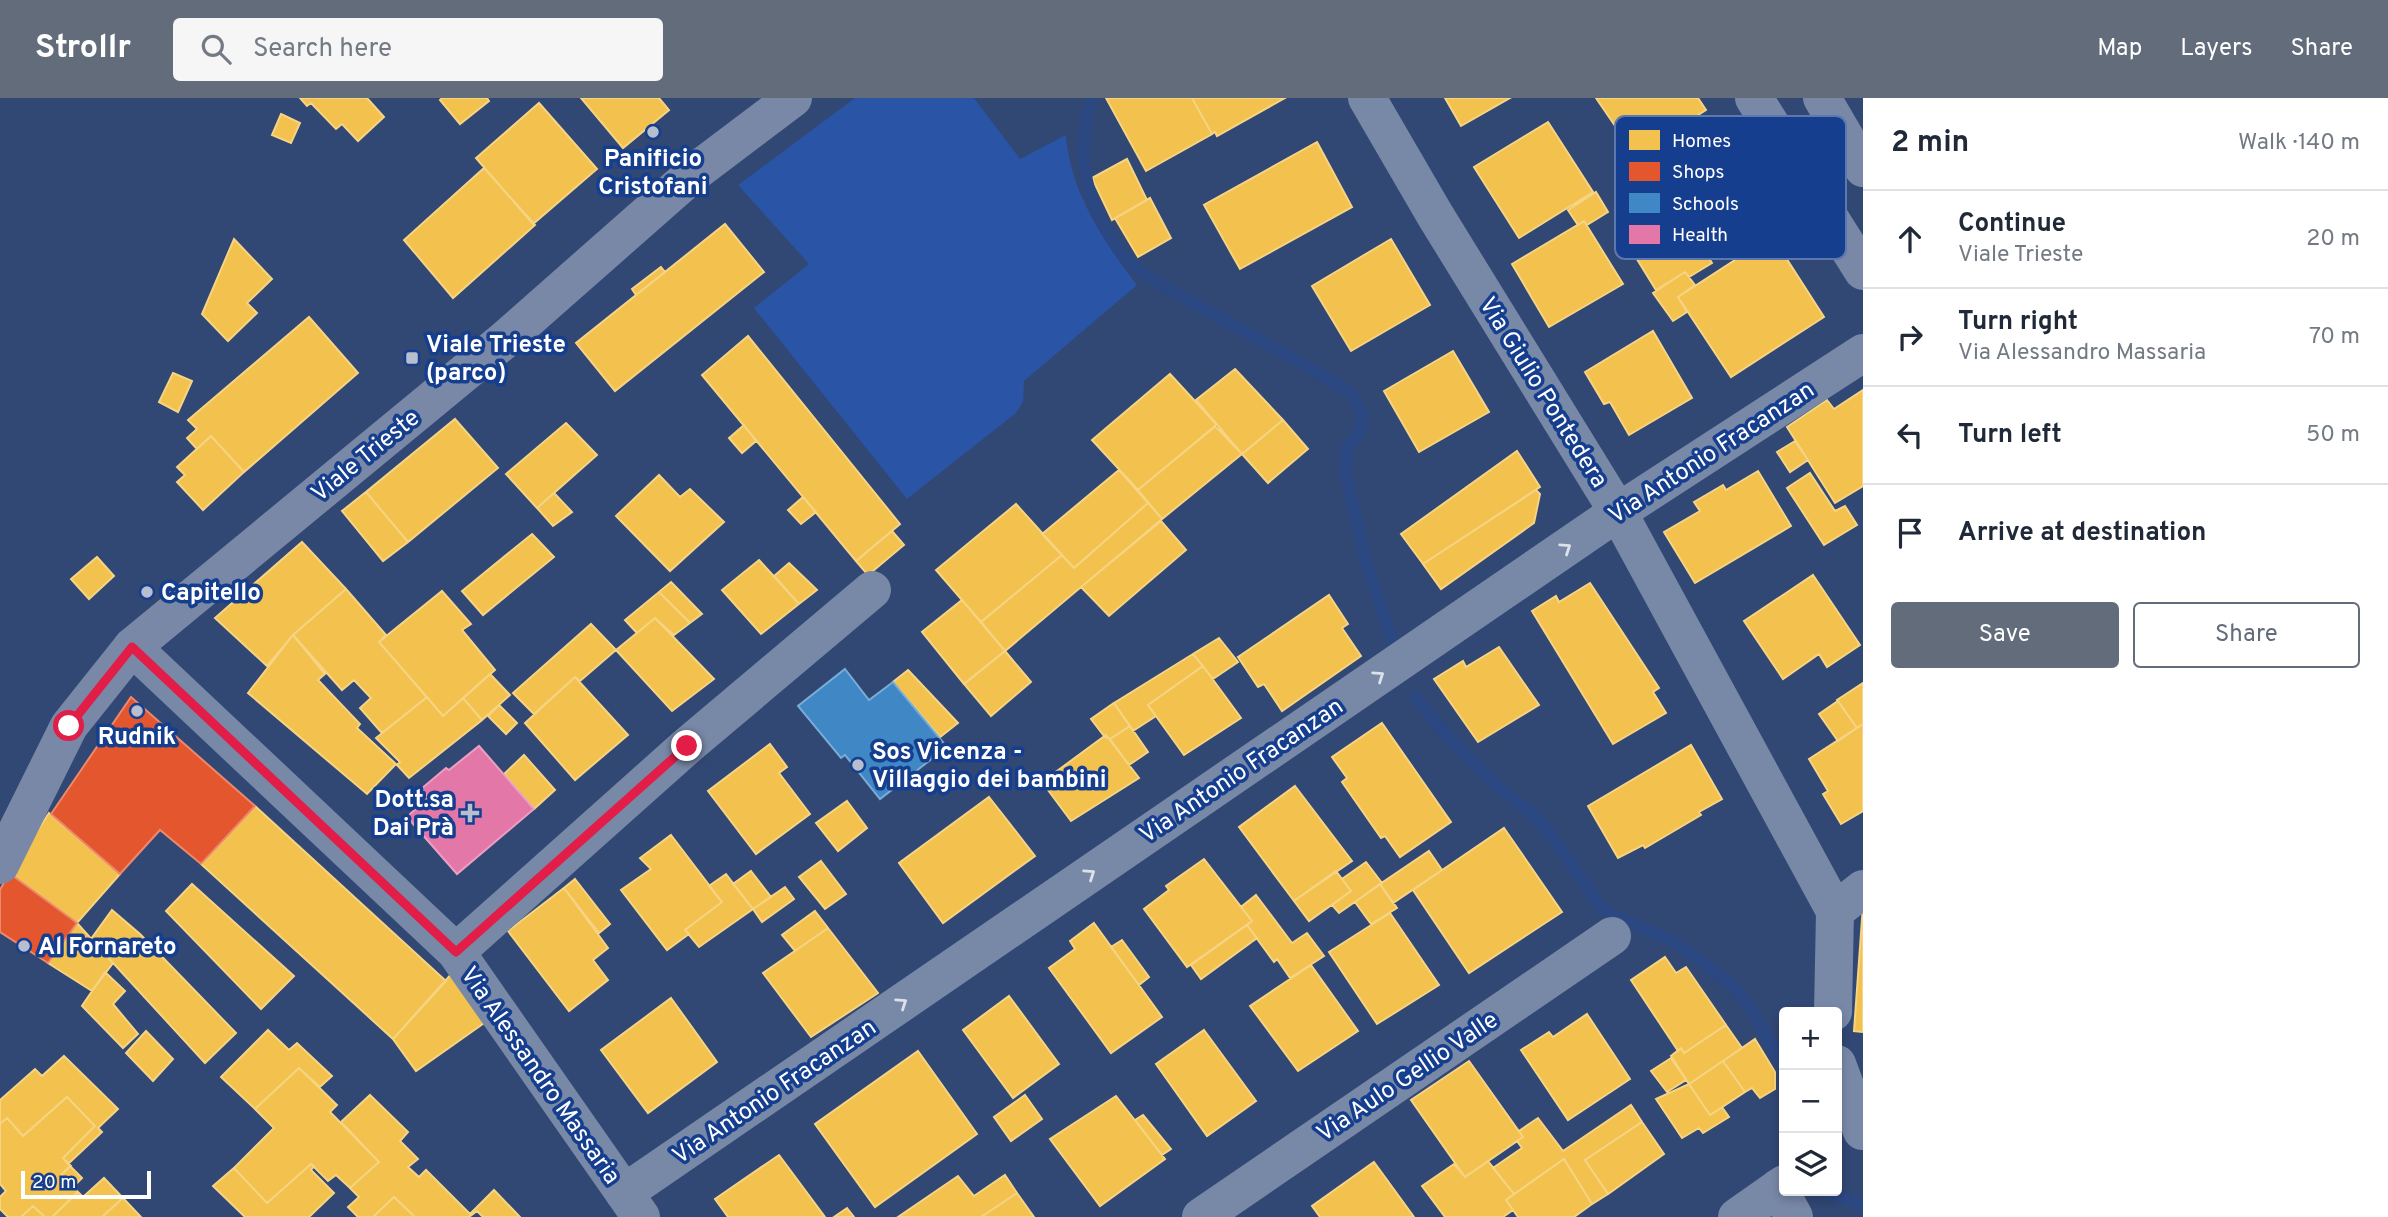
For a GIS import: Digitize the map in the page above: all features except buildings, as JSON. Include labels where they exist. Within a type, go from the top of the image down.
[{"type":"main road","name":"Viale Trieste","points":[[0,865],[69,726],[132,647],[502,342],[695,172],[793,98]]},
{"type":"main road","points":[[1754,98],[1765,116]]},
{"type":"main road","points":[[1822,98],[1833,116]]},
{"type":"main road","points":[[1846,139],[1863,168]]},
{"type":"main road","points":[[1846,244],[1863,271]]},
{"type":"street","name":"Via Giulio Pontedera","points":[[1367,98],[1849,900],[1834,1007]]},
{"type":"street","name":"Via Antonio Fracanzan","points":[[633,1205],[1618,512],[1863,353]]},
{"type":"street","points":[[456,952],[687,746],[872,590]]},
{"type":"street","name":"Via Alessandro Massaria","points":[[132,647],[456,952],[633,1205]]},
{"type":"street","name":"Via Aulo Gellio Valle","points":[[1201,1217],[1612,936]]},
{"type":"street","points":[[1839,1070],[1863,1130],[1842,1145]]},
{"type":"street","points":[[1737,1217],[1785,1196]]},
{"type":"shaded area","points":[[855,98],[974,98],[1020,159],[1066,135],[1074,176],[1082,196],[1101,233],[1137,285],[1024,381],[1023,402],[1016,413],[907,499],[754,308],[809,264],[738,185]]},
{"type":"waterway","points":[[1092,98],[1084,139],[1087,179],[1100,218],[1122,254],[1137,269],[1157,282],[1351,393],[1363,415],[1359,434],[1347,447],[1345,470],[1366,562],[1392,640]]},
{"type":"waterway","points":[[1416,698],[1448,737],[1498,787],[1532,813],[1549,832],[1603,910],[1676,943],[1732,984],[1754,1014],[1779,1058]]},
{"type":"waterway","points":[[1837,1196],[1863,1205]]},
{"type":"place","name":"Panificio Cristofani","points":[[653,132]]},
{"type":"place","name":"Viale Trieste (parco)","points":[[412,358]]},
{"type":"place","name":"Capitello","points":[[147,592]]},
{"type":"place","name":"Rudnik","points":[[137,711]]},
{"type":"place","name":"Sos Vicenza - Villaggio dei bambini","points":[[858,765]]},
{"type":"place","name":"Dott.sa Dai Prà","points":[[470,813]]},
{"type":"place","name":"Al Fornareto","points":[[24,946]]},
{"type":"route","points":[[69,726],[132,647],[456,952],[687,746]]}]
